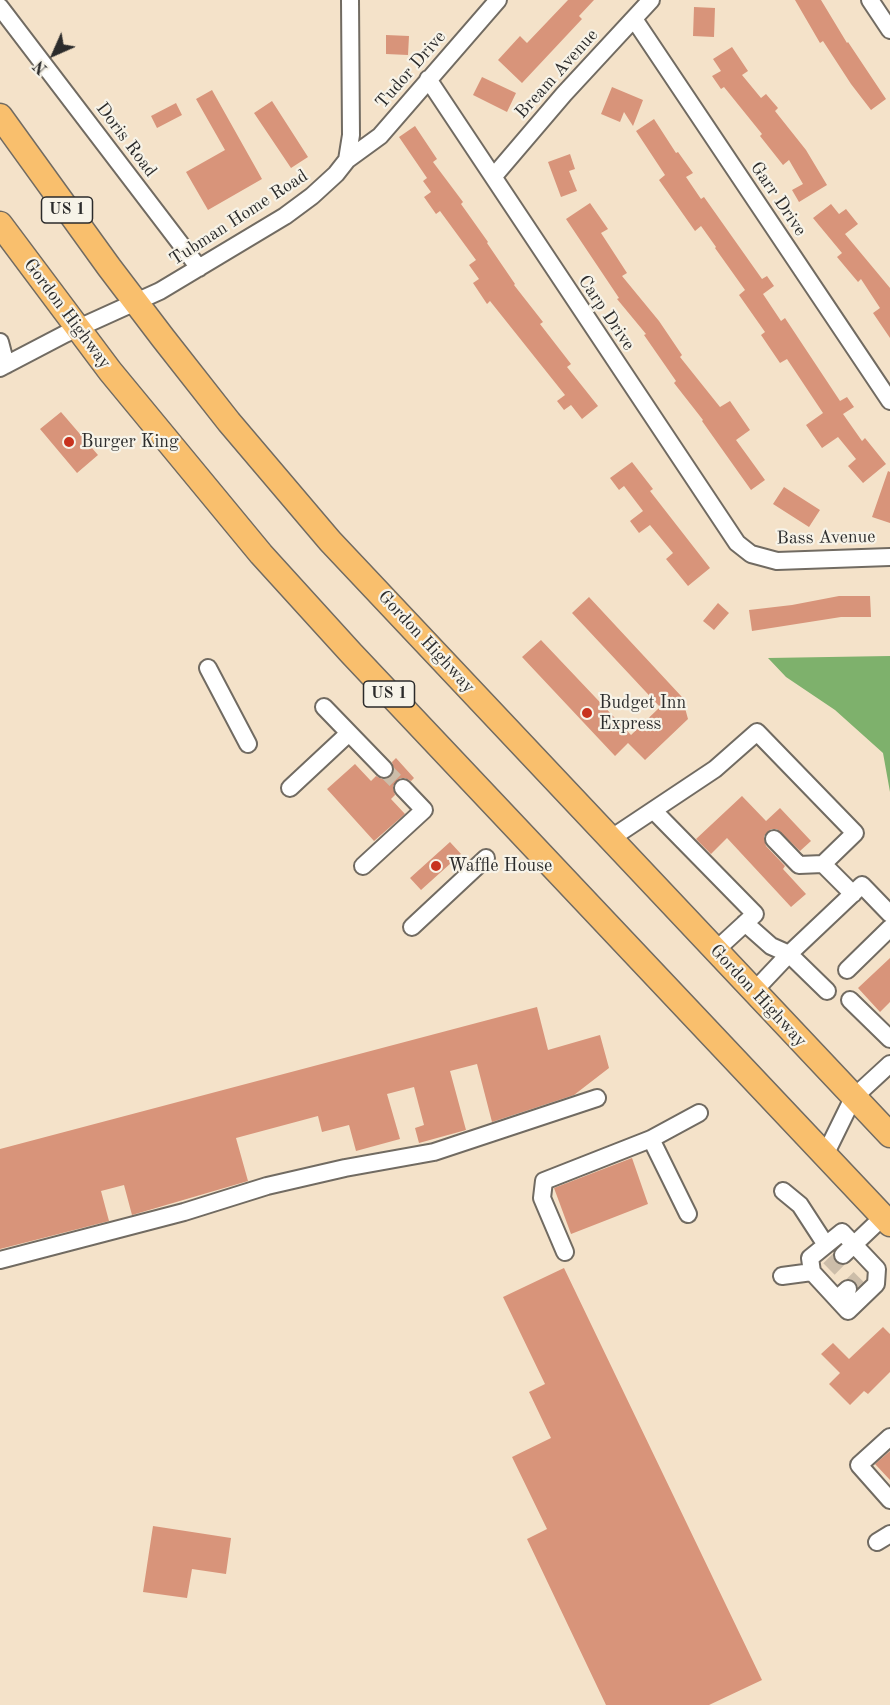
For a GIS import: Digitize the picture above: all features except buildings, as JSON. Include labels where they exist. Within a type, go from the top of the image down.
[{"type":"highway","name":"Gordon Highway","points":[[0,116],[135,302],[229,422],[330,541],[890,1135]]},
{"type":"highway","name":"Gordon Highway","points":[[0,224],[77,328],[177,454],[296,594],[887,1220]]},
{"type":"street","points":[[347,160],[351,135],[350,0]]},
{"type":"street","name":"Tudor Drive","points":[[347,160],[380,136],[498,0]]},
{"type":"street","name":"Bream Avenue","points":[[494,176],[564,94],[651,0]]},
{"type":"street","points":[[870,0],[890,30]]},
{"type":"street","name":"Doris Road","points":[[0,7],[199,268]]},
{"type":"street","name":"Garr Drive","points":[[634,19],[890,401]]},
{"type":"street","name":"Carp Drive","points":[[428,79],[730,536],[746,550],[762,558]]},
{"type":"street","name":"Tubman Home Road","points":[[3,366],[77,328],[160,291],[199,268],[285,216],[312,196],[336,174],[347,160]]},
{"type":"street","points":[[0,342],[3,366]]},
{"type":"street","name":"Bass Avenue","points":[[762,558],[786,561],[890,557]]},
{"type":"street","points":[[208,668],[248,744]]},
{"type":"street","points":[[324,707],[384,769]]},
{"type":"street","points":[[610,839],[715,769],[757,732],[855,833],[822,864],[800,865],[774,839]]},
{"type":"street","points":[[290,788],[349,734]]},
{"type":"street","points":[[363,866],[424,810],[402,788]]},
{"type":"street","points":[[654,811],[755,914],[716,950]]},
{"type":"street","points":[[412,927],[486,858]]},
{"type":"street","points":[[822,864],[854,894]]},
{"type":"street","points":[[754,991],[789,954],[862,885],[890,914]]},
{"type":"street","points":[[745,923],[771,945],[789,954],[827,991]]},
{"type":"street","points":[[847,970],[890,928]]},
{"type":"street","points":[[850,1000],[890,1039]]},
{"type":"street","points":[[825,1155],[853,1098],[890,1064]]},
{"type":"street","points":[[0,1260],[184,1212],[267,1186],[345,1168],[434,1152],[597,1098]]},
{"type":"street","points":[[565,1252],[542,1198],[544,1181],[651,1139],[699,1113]]},
{"type":"street","points":[[651,1139],[688,1214]]},
{"type":"street","points":[[783,1191],[800,1205],[826,1245]]},
{"type":"street","points":[[849,1250],[887,1220]]},
{"type":"street","points":[[842,1232],[849,1250],[867,1270],[877,1269],[876,1284],[848,1311],[843,1294],[820,1274],[810,1258],[826,1245],[842,1232]]},
{"type":"street","points":[[782,1276],[820,1274]]},
{"type":"street","points":[[890,1437],[859,1465],[890,1500]]},
{"type":"green space","points":[[890,656],[890,792],[883,753],[835,710],[786,677],[768,658]]},
{"type":"tunnel","points":[[384,769],[403,788]]},
{"type":"tunnel","points":[[829,1269],[843,1255]]},
{"type":"tunnel","points":[[848,1289],[861,1276]]},
{"type":"place","name":"Burger King","points":[[69,442]]},
{"type":"place","name":"Budget Inn Express","points":[[587,713]]},
{"type":"place","name":"Waffle House","points":[[436,866]]}]
